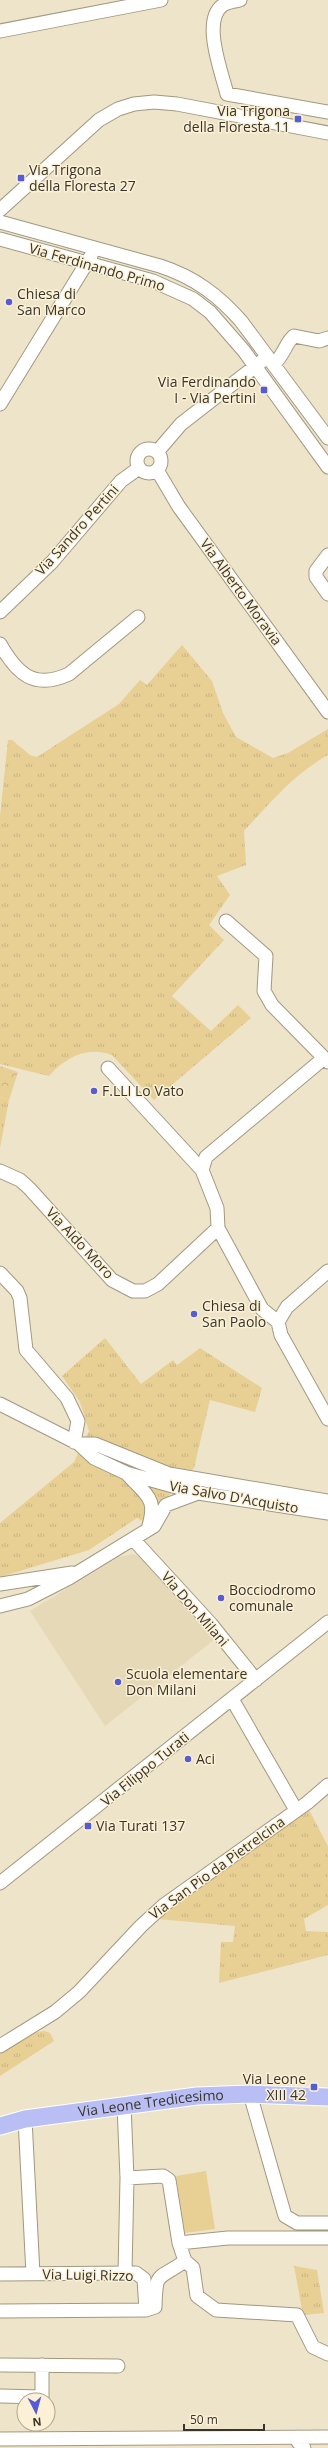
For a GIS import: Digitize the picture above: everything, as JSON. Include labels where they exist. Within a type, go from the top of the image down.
[{"type":"main road","name":"Via Leone Tredicesimo","points":[[0,2126],[25,2119],[197,2096],[250,2094],[328,2097]]},
{"type":"street","points":[[0,31],[161,0]]},
{"type":"street","points":[[240,0],[223,5],[217,11],[212,23],[227,94],[328,112]]},
{"type":"street","points":[[0,210],[93,124],[118,109],[134,104],[154,102],[177,104],[328,133]]},
{"type":"street","name":"Via Ferdinando Primo","points":[[0,222],[117,253],[184,274],[203,285],[225,303],[273,363],[328,438]]},
{"type":"street","name":"Via Ferdinando Primo","points":[[0,239],[153,281],[193,299],[226,329],[255,366],[328,467]]},
{"type":"street","points":[[0,404],[96,248]]},
{"type":"street","points":[[111,269],[117,253]]},
{"type":"street","points":[[265,380],[273,363],[282,356],[289,340],[294,336],[319,341],[328,338]]},
{"type":"street","points":[[157,452],[167,437],[180,424],[255,366],[273,363]]},
{"type":"street","points":[[149,449],[157,452],[161,463],[157,470],[150,473],[139,468],[137,461],[140,453],[149,449]]},
{"type":"street","name":"Via Sandro Pertini","points":[[0,612],[52,562],[121,481],[139,468]]},
{"type":"street","name":"Via Alberto Moravia","points":[[157,470],[180,507],[328,712]]},
{"type":"street","points":[[328,555],[316,571],[316,577],[328,594]]},
{"type":"street","points":[[0,644],[19,672],[42,681],[56,680],[69,674],[138,617]]},
{"type":"street","points":[[202,1170],[206,1157],[326,1060],[272,1005],[264,990],[266,956],[226,921]]},
{"type":"street","points":[[108,1068],[202,1170],[217,1208],[218,1228],[262,1309],[278,1322],[281,1335],[328,1419]]},
{"type":"street","name":"Via Aldo Moro","points":[[0,1172],[20,1180],[29,1188],[112,1280],[133,1291],[145,1291],[158,1284],[218,1228]]},
{"type":"street","points":[[278,1322],[287,1307],[328,1271]]},
{"type":"street","points":[[0,1273],[17,1291],[20,1298],[26,1350],[62,1391],[78,1421],[77,1443]]},
{"type":"street","name":"Via Salvo D'Acquisto","points":[[0,1404],[77,1443],[94,1458],[126,1473],[167,1480],[328,1501]]},
{"type":"street","name":"Via Salvo D'Acquisto","points":[[77,1443],[95,1444],[167,1480],[198,1493],[328,1513]]},
{"type":"street","points":[[126,1473],[149,1497],[153,1510]]},
{"type":"street","points":[[0,1606],[28,1599],[80,1572],[147,1530],[160,1519],[166,1505],[167,1480]]},
{"type":"street","points":[[147,1530],[158,1497],[167,1480]]},
{"type":"street","points":[[166,1505],[198,1493]]},
{"type":"street","name":"Via Don Milani","points":[[134,1539],[211,1624],[256,1680]]},
{"type":"street","points":[[0,1584],[80,1572]]},
{"type":"street","name":"Via Filippo Turati","points":[[0,1882],[328,1622]]},
{"type":"street","points":[[232,1699],[296,1810]]},
{"type":"street","name":"Via San Pio da Pietrelcina","points":[[0,2046],[55,2012],[79,1992],[141,1926],[164,1905],[296,1810],[328,1785]]},
{"type":"street","points":[[250,2094],[284,2216],[297,2223],[328,2223]]},
{"type":"street","points":[[124,2105],[126,2178],[125,2273]]},
{"type":"street","points":[[25,2119],[33,2274]]},
{"type":"street","points":[[126,2178],[163,2176],[169,2180],[179,2243],[185,2261],[193,2268],[197,2296],[216,2310],[297,2315],[313,2347],[328,2354]]},
{"type":"street","points":[[179,2243],[228,2238],[328,2238]]},
{"type":"street","points":[[0,2311],[146,2310],[155,2307],[156,2282],[162,2274],[185,2261]]},
{"type":"street","name":"Via Luigi Rizzo","points":[[0,2274],[136,2273],[144,2279],[146,2310]]},
{"type":"street","points":[[0,2365],[118,2366]]},
{"type":"street","points":[[0,2396],[42,2397],[42,2365]]},
{"type":"street","points":[[0,2439],[301,2442],[328,2437]]},
{"type":"shaded area","name":"Scuola elementare Don Milani","points":[[133,1554],[148,1560],[215,1639],[105,1726],[30,1611],[119,1557]]},
{"type":"green space","points":[[182,645],[212,681],[223,713],[236,737],[273,758],[288,753],[328,729],[328,755],[293,780],[244,831],[246,865],[217,876],[230,895],[209,925],[224,940],[172,996],[211,1031],[238,1005],[251,1018],[154,1100],[112,1055],[94,1052],[78,1055],[62,1063],[49,1076],[0,1064],[0,816],[8,740],[12,740],[30,755],[37,757],[119,704],[140,680],[147,685]]},
{"type":"green space","points":[[0,1066],[18,1072],[9,1100],[0,1097]]},
{"type":"green space","points":[[0,1097],[9,1100],[0,1148]]},
{"type":"green space","points":[[105,1338],[141,1384],[173,1360],[177,1365],[200,1348],[262,1388],[255,1412],[210,1400],[194,1468],[144,1522],[137,1518],[89,1550],[0,1577],[0,1523],[74,1462],[89,1431],[80,1402],[62,1376]]},
{"type":"green space","points":[[309,1810],[328,1846],[328,1905],[304,1919],[306,1931],[328,1932],[328,1955],[219,1983],[221,1942],[233,1942],[235,1926],[158,1919],[158,1916]]},
{"type":"green space","points":[[45,2031],[50,2033],[54,2041],[0,2076],[0,2051],[31,2033]]},
{"type":"green space","points":[[206,2171],[215,2229],[185,2233],[176,2176]]},
{"type":"green space","points":[[294,2266],[317,2270],[324,2313],[303,2315]]},
{"type":"place","name":"Via Trigona della Floresta 11","points":[[298,119]]},
{"type":"place","name":"Via Trigona della Floresta 27","points":[[21,178]]},
{"type":"place","name":"Chiesa di San Marco","points":[[9,302]]},
{"type":"place","name":"Via Ferdinando I - Via Pertini","points":[[264,390]]},
{"type":"place","name":"F.LLI Lo Vato","points":[[94,1091]]},
{"type":"place","name":"Chiesa di San Paolo","points":[[194,1314]]},
{"type":"place","name":"Bocciodromo comunale","points":[[221,1598]]},
{"type":"place","name":"Scuola elementare Don Milani","points":[[118,1682]]},
{"type":"place","name":"Aci","points":[[188,1759]]},
{"type":"place","name":"Via Turati 137","points":[[88,1826]]},
{"type":"place","name":"Via Leone XIII 42","points":[[314,2087]]}]
